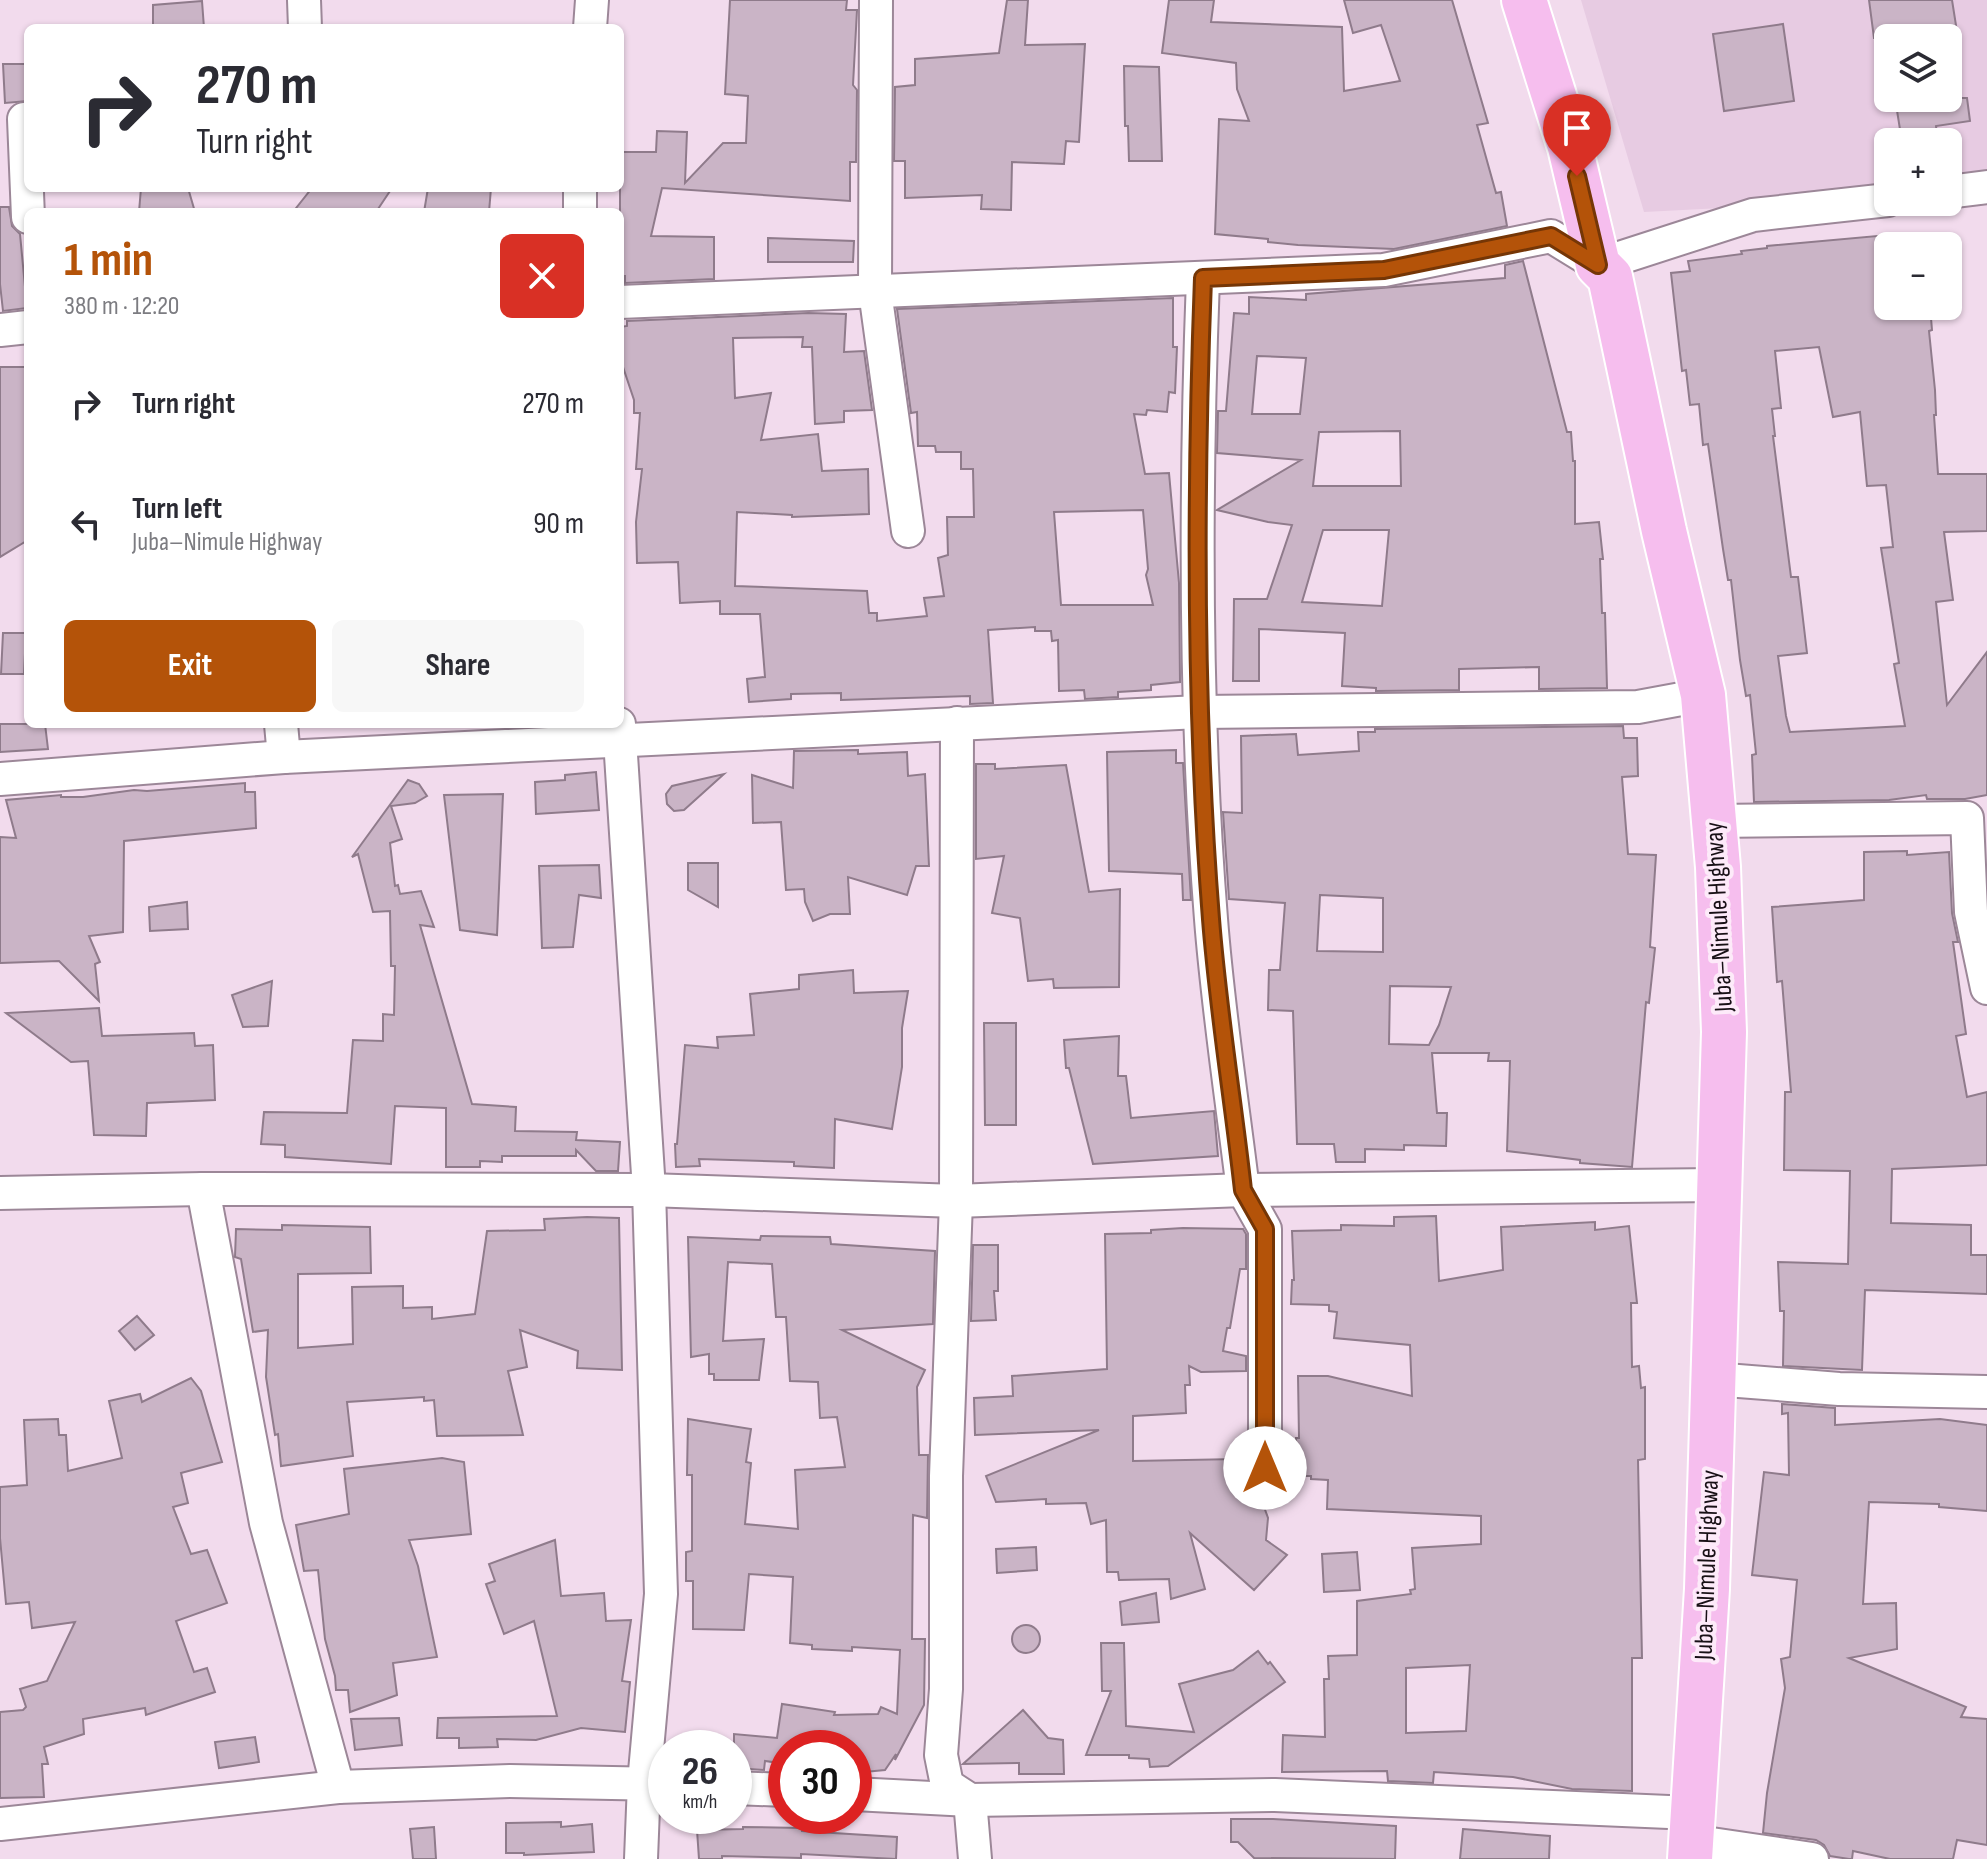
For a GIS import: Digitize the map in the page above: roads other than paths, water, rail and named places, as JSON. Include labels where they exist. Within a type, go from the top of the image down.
[{"type":"main road","name":"Juba–Nimule Highway","points":[[1524,0],[1570,147],[1598,265],[1610,277],[1664,531],[1703,695],[1718,867],[1724,1032],[1707,1589],[1691,1838]]},
{"type":"street","points":[[304,0],[305,24]]},
{"type":"street","points":[[590,24],[592,0]]},
{"type":"street","points":[[876,0],[875,291],[908,531]]},
{"type":"street","points":[[1962,190],[1987,187]]},
{"type":"street","points":[[624,302],[1384,270],[1551,236],[1598,265],[1753,215],[1874,202]]},
{"type":"street","points":[[1203,278],[1198,424],[1199,712],[1211,920],[1243,1190],[1265,1229],[1265,1468]]},
{"type":"street","points":[[0,330],[24,327]]},
{"type":"street","points":[[0,779],[620,733],[1199,712],[1638,707],[1703,695]]},
{"type":"street","points":[[957,723],[956,1201],[946,1476],[946,1689],[941,1755],[947,1785],[970,1800]]},
{"type":"street","points":[[281,728],[284,757]]},
{"type":"street","points":[[620,733],[649,1190],[661,1594],[657,1730]]},
{"type":"street","points":[[1713,821],[1977,816],[1971,912],[1987,988]]},
{"type":"street","points":[[0,1193],[203,1189],[649,1190],[956,1201],[1243,1190],[1718,1185]]},
{"type":"street","points":[[203,1189],[266,1523],[338,1787]]},
{"type":"street","points":[[1713,1379],[1839,1389],[1987,1392]]},
{"type":"street","points":[[0,1824],[338,1787],[510,1781],[648,1784]]},
{"type":"street","points":[[872,1795],[970,1800],[1275,1795],[1691,1838],[1812,1859]]},
{"type":"street","points":[[970,1800],[975,1859]]},
{"type":"street","points":[[641,1859],[648,1822]]}]
